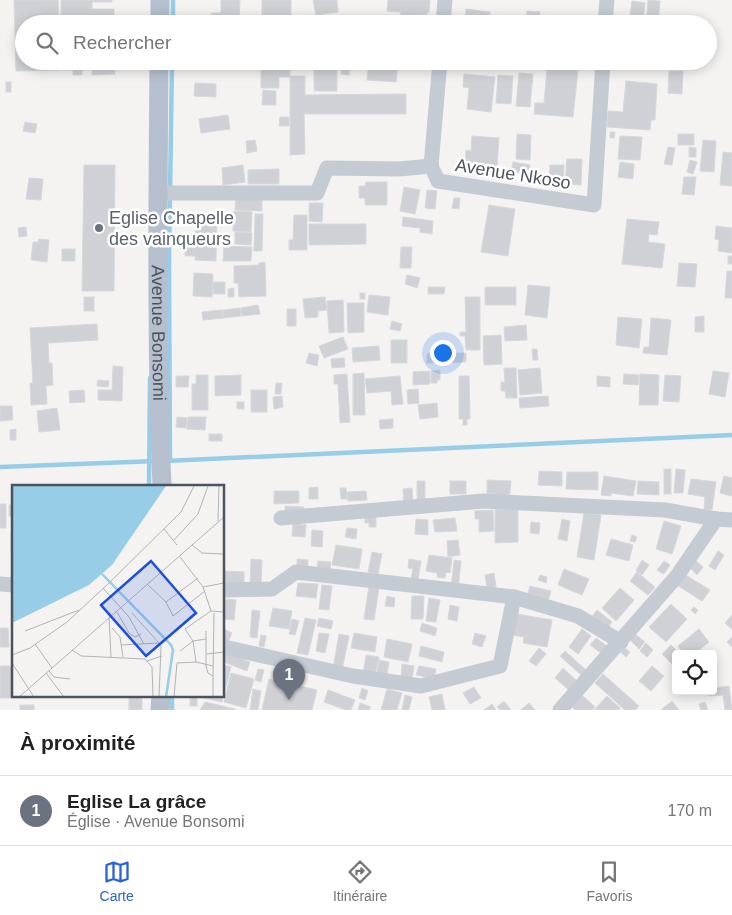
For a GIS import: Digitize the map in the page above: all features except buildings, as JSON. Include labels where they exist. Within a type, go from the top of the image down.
[{"type":"main road","points":[[160,0],[160,15]]},
{"type":"main road","name":"Avenue Bonsomi","points":[[159,70],[158,193],[162,485]]},
{"type":"street","points":[[444,15],[445,0]]},
{"type":"street","points":[[606,15],[607,0]]},
{"type":"street","points":[[431,166],[439,70]]},
{"type":"street","name":"Avenue Nkoso","points":[[158,193],[317,193],[327,168],[399,169],[431,166],[438,180],[594,206],[602,70]]},
{"type":"street","points":[[281,518],[484,501],[664,510],[732,520]]},
{"type":"street","points":[[560,710],[677,576],[716,519]]},
{"type":"street","points":[[225,590],[272,589],[296,572],[514,597],[578,616],[620,642]]},
{"type":"street","points":[[225,646],[353,676],[420,686],[500,666],[514,597]]},
{"type":"waterway","points":[[173,0],[173,15]]},
{"type":"waterway","points":[[170,460],[169,263],[172,70]]},
{"type":"waterway","points":[[149,485],[150,378]]},
{"type":"waterway","points":[[166,461],[732,435]]},
{"type":"waterway","points":[[0,467],[156,461]]},
{"type":"waterway","points":[[172,698],[172,710]]},
{"type":"place","name":"Eglise Chapelle des vainqueurs","points":[[99,228]]},
{"type":"place","name":"Eglise La grâce","points":[[289,700]]}]
